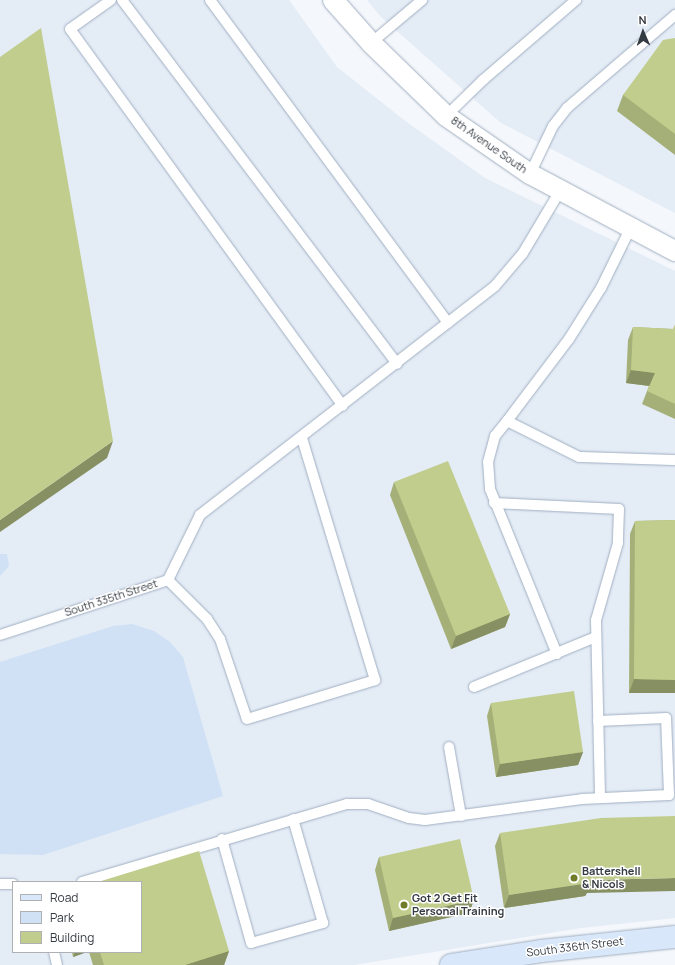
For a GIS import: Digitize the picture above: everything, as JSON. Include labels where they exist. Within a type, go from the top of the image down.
[{"type":"main road","name":"South 336th Street","points":[[451,965],[541,951],[675,937]]},
{"type":"street","name":"8th Avenue South","points":[[333,0],[371,43],[446,116],[530,174],[630,230],[675,251]]},
{"type":"lane","points":[[111,0],[70,29],[343,406]]},
{"type":"lane","points":[[122,0],[397,364]]},
{"type":"lane","points":[[210,0],[448,323]]},
{"type":"lane","points":[[371,43],[422,0]]},
{"type":"lane","points":[[446,116],[483,80],[576,0]]},
{"type":"lane","points":[[530,174],[554,126],[567,108],[675,15]]},
{"type":"lane","name":"South 335th Street","points":[[0,634],[168,580],[200,515],[243,480],[302,438],[495,286],[523,253],[560,191]]},
{"type":"lane","points":[[557,654],[494,503],[489,474],[490,451],[495,436],[569,339],[601,288],[630,230]]},
{"type":"lane","points":[[507,421],[579,457],[675,460]]},
{"type":"lane","points":[[168,580],[207,619],[220,639],[247,719],[375,680],[302,438]]},
{"type":"lane","points":[[494,503],[619,509],[618,543],[597,612],[596,638],[600,798]]},
{"type":"lane","points":[[474,687],[596,638]]},
{"type":"lane","points":[[85,881],[222,839],[293,819],[359,803],[416,819],[461,816],[600,798],[670,795],[666,718],[598,721]]},
{"type":"lane","points":[[449,747],[461,816]]},
{"type":"lane","points":[[222,839],[251,943],[322,923],[293,819]]},
{"type":"lane","points":[[0,884],[12,884]]},
{"type":"lane","points":[[54,953],[57,965]]},
{"type":"shaded area","points":[[0,0],[289,0],[337,67],[404,120],[485,178],[675,271],[675,918],[581,928],[354,965],[0,965]]},
{"type":"shaded area","points":[[367,0],[675,0],[675,213],[501,123],[381,17]]},
{"type":"green space","points":[[0,554],[7,554],[9,566],[0,576]]},
{"type":"green space","points":[[132,624],[154,631],[170,642],[183,657],[223,796],[43,855],[0,854],[0,662],[113,626]]},
{"type":"building","points":[[41,28],[113,441],[0,520],[0,57]]},
{"type":"building","points":[[675,38],[675,134],[623,95],[663,40]]},
{"type":"building","points":[[675,325],[675,404],[647,391],[655,373],[631,370],[633,327],[673,329]]},
{"type":"building","points":[[448,461],[510,614],[456,636],[394,482]]},
{"type":"building","points":[[675,520],[675,680],[634,679],[635,521]]},
{"type":"building","points":[[574,691],[583,752],[500,764],[491,703]]},
{"type":"building","points":[[675,816],[675,878],[590,880],[590,883],[509,895],[500,833],[601,818]]},
{"type":"building","points":[[460,839],[474,900],[393,918],[379,857]]},
{"type":"building","points":[[199,851],[229,951],[185,965],[104,965],[100,953],[142,953],[142,881],[101,881]]},
{"type":"place","name":"Battershell & Nicols","points":[[574,878]]},
{"type":"place","name":"Got 2 Get Fit Personal Training","points":[[404,905]]}]
